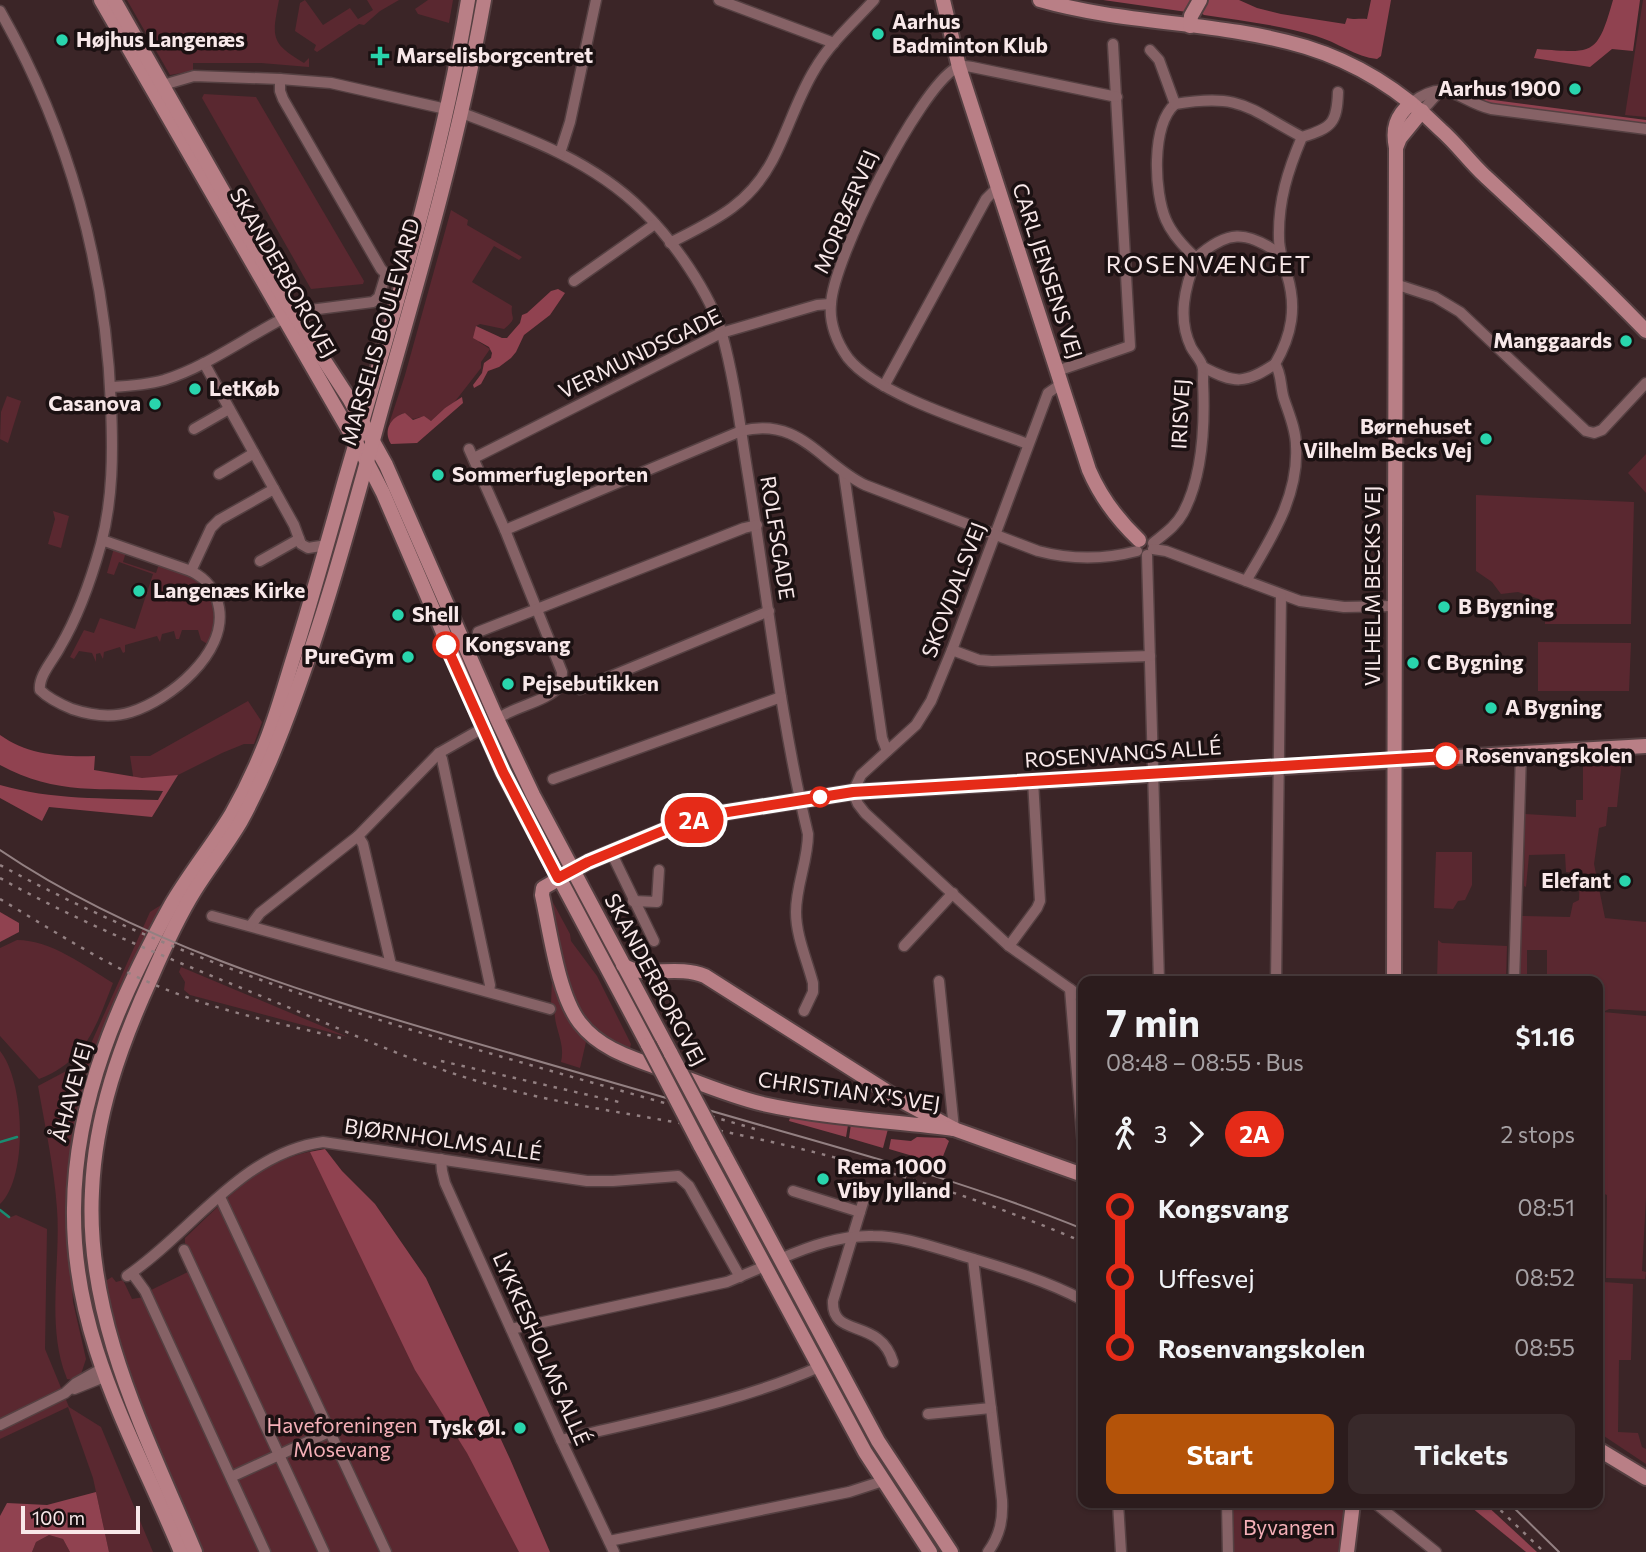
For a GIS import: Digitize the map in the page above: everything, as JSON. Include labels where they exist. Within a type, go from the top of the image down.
[{"type":"street","name":"SKANDERBORGVEJ","points":[[101,0],[367,463],[383,494],[503,772],[819,1367],[883,1481],[930,1552]]},
{"type":"street","name":"SKANDERBORGVEJ","points":[[114,0],[285,300],[373,441],[422,545],[497,719],[573,870],[878,1441],[951,1552]]},
{"type":"street","name":"MARSELIS BOULEVARD","points":[[297,669],[327,545],[403,279],[446,109],[468,0]]},
{"type":"street","name":"MARSELIS BOULEVARD","points":[[297,669],[367,463],[450,166],[484,0]]},
{"type":"street","points":[[560,153],[570,122],[596,0]]},
{"type":"street","points":[[719,0],[834,43]]},
{"type":"street","points":[[670,243],[718,219],[742,201],[760,181],[773,160],[816,66],[874,0]]},
{"type":"street","name":"CARL JENSENS VEJ","points":[[943,0],[959,67],[1096,488],[1112,513],[1146,547]]},
{"type":"street","points":[[1040,0],[1096,14],[1190,26],[1289,43],[1325,54],[1354,68],[1413,110],[1595,278],[1646,331]]},
{"type":"street","points":[[1190,26],[1191,16],[1200,0]]},
{"type":"street","points":[[0,11],[44,98],[78,195],[100,291],[111,387],[113,442],[110,493],[102,540],[74,620],[39,685],[43,693],[63,705],[94,714],[110,715],[130,712],[149,704],[182,681],[207,655],[220,627],[218,601],[204,577],[102,540]]},
{"type":"street","points":[[1059,377],[1130,346],[1114,44]]},
{"type":"street","points":[[1150,50],[1163,68],[1175,104]]},
{"type":"street","points":[[959,67],[972,67],[1117,97]]},
{"type":"street","name":"MORBÆRVEJ","points":[[959,67],[949,74],[936,90],[893,150],[864,212],[837,275],[831,304],[835,333],[856,367],[884,386],[905,397],[1028,444]]},
{"type":"street","points":[[163,85],[194,76],[331,83],[462,113]]},
{"type":"street","points":[[280,79],[283,99],[381,269],[386,274],[403,279]]},
{"type":"street","points":[[1413,110],[1439,92],[1451,90],[1467,100],[1491,109],[1646,129]]},
{"type":"street","points":[[1280,254],[1265,243],[1241,235],[1221,240],[1196,258],[1166,220],[1159,191],[1159,136],[1169,110],[1175,104],[1209,99],[1231,101],[1254,108],[1302,137],[1317,132],[1333,121],[1338,114],[1338,92]]},
{"type":"street","name":"VILHELM BECKS VEJ","points":[[1394,976],[1394,136],[1395,122],[1413,110]]},
{"type":"street","name":"ROLFSGADE","points":[[462,113],[560,153],[624,193],[670,243],[700,287],[721,333],[757,525],[781,697],[799,800],[808,834],[796,918],[813,983],[813,992],[804,1011]]},
{"type":"street","points":[[1203,367],[1223,377],[1241,380],[1252,377],[1275,363],[1284,347],[1293,311],[1292,292],[1280,254],[1282,193],[1302,137]]},
{"type":"street","points":[[884,386],[986,199],[998,187]]},
{"type":"street","points":[[575,281],[655,224]]},
{"type":"street","name":"IRISVEJ","points":[[1146,547],[1176,525],[1183,513],[1191,493],[1204,430],[1203,367],[1185,331],[1183,307],[1184,294],[1196,258]]},
{"type":"street","points":[[310,310],[373,302],[379,297],[386,274]]},
{"type":"street","points":[[1595,278],[1646,319]]},
{"type":"street","points":[[1395,284],[1436,297],[1460,312],[1587,431],[1594,433],[1602,430],[1646,383]]},
{"type":"street","name":"VERMUNDSGADE","points":[[505,530],[471,454],[721,333],[817,305],[831,304]]},
{"type":"street","points":[[111,387],[138,386],[166,379],[204,363],[284,318]]},
{"type":"street","points":[[204,363],[294,525],[300,544],[308,548],[327,545]]},
{"type":"street","points":[[1246,582],[1282,515],[1296,470],[1296,444],[1282,392],[1280,371],[1275,363]]},
{"type":"street","name":"SKOVDALSVEJ","points":[[853,792],[861,775],[916,725],[923,715],[953,650],[1048,393],[1059,377]]},
{"type":"street","points":[[194,429],[229,408]]},
{"type":"street","points":[[251,925],[260,913],[358,836],[439,752],[483,729],[506,713],[551,694],[561,685],[562,672],[505,530],[741,431],[757,427],[785,431],[815,448],[845,474],[865,485],[1038,551],[1077,558],[1117,556],[1146,547],[1166,551],[1281,595],[1322,605],[1394,606]]},
{"type":"street","points":[[219,474],[254,453]]},
{"type":"street","points":[[845,474],[880,724],[887,751]]},
{"type":"street","points":[[191,571],[211,528],[219,520],[274,489]]},
{"type":"street","points":[[478,632],[757,525]]},
{"type":"street","points":[[260,561],[299,539]]},
{"type":"street","points":[[1146,547],[1159,976]]},
{"type":"street","points":[[1276,976],[1281,595]]},
{"type":"street","points":[[580,689],[769,611]]},
{"type":"street","points":[[953,650],[992,662],[1150,656]]},
{"type":"street","name":"ÅHAVEVEJ","points":[[108,1371],[108,1361],[91,1301],[82,1231],[88,1168],[106,1097],[122,1046],[159,960],[195,890],[242,820],[275,748],[297,669]]},
{"type":"street","name":"ÅHAVEVEJ","points":[[181,1552],[82,1303],[74,1233],[76,1167],[90,1092],[117,1016],[172,904],[242,794],[297,669]]},
{"type":"street","points":[[553,779],[781,697]]},
{"type":"street","name":"ROSENVANGS ALLÉ","points":[[558,878],[611,852],[709,815],[853,792],[1646,746]]},
{"type":"street","points":[[439,752],[490,985],[489,991]]},
{"type":"street","points":[[1514,976],[1521,753]]},
{"type":"street","points":[[1009,946],[1040,901],[1033,781]]},
{"type":"street","points":[[853,792],[866,813],[1009,946],[1078,995]]},
{"type":"street","points":[[358,836],[363,844],[391,965]]},
{"type":"street","points":[[611,852],[654,941]]},
{"type":"street","points":[[633,901],[657,902],[659,870]]},
{"type":"street","name":"CHRISTIAN X'S VEJ","points":[[558,878],[545,886],[542,895],[561,979],[568,1002],[578,1021],[590,1035],[607,1046],[630,1058],[763,1104],[815,1113],[954,1129]]},
{"type":"street","points":[[904,946],[953,893]]},
{"type":"street","points":[[212,916],[550,1009]]},
{"type":"street","name":"CHRISTIAN X'S VEJ","points":[[623,965],[635,971],[685,970],[705,975],[902,1101],[954,1129],[1078,1173]]},
{"type":"street","points":[[939,981],[954,1129]]},
{"type":"street","points":[[1070,989],[1078,1094]]},
{"type":"street","name":"BJØRNHOLMS ALLÉ","points":[[231,1477],[145,1291],[130,1275],[220,1197],[266,1161],[284,1152],[316,1143],[341,1143],[587,1181],[678,1176],[689,1186],[740,1277]]},
{"type":"street","name":"LYKKESHOLMS ALLÉ","points":[[441,1159],[445,1183],[614,1552]]},
{"type":"street","points":[[867,1189],[833,1301],[833,1311],[837,1320],[882,1340],[893,1362]]},
{"type":"street","points":[[793,1191],[860,1212]]},
{"type":"street","points":[[220,1197],[386,1552]]},
{"type":"street","points":[[511,1329],[727,1282],[817,1244],[854,1237],[891,1237],[973,1259],[1024,1274],[1078,1298]]},
{"type":"street","points":[[184,1250],[324,1552]]},
{"type":"street","points":[[973,1259],[1003,1513],[994,1549]]},
{"type":"street","points":[[561,1440],[718,1401],[779,1383],[819,1367]]},
{"type":"street","points":[[0,1425],[70,1389],[76,1383],[108,1371],[195,1552]]},
{"type":"street","points":[[929,1413],[991,1408]]},
{"type":"street","points":[[265,1552],[231,1477],[329,1432]]},
{"type":"street","points":[[1603,1452],[1646,1478]]},
{"type":"street","points":[[609,1541],[849,1492],[883,1481]]},
{"type":"street","points":[[1118,1508],[1121,1552]]},
{"type":"street","points":[[1227,1508],[1228,1552]]},
{"type":"street","points":[[1347,1552],[1352,1508]]},
{"type":"street","points":[[1381,1508],[1436,1552]]},
{"type":"green space","points":[[127,0],[279,0],[275,23],[276,38],[285,50],[304,63],[309,58],[309,67],[261,63],[193,63],[193,71],[170,75]]},
{"type":"green space","points":[[305,0],[323,25],[350,8],[358,19],[373,10],[367,0],[399,0],[364,25],[359,24],[317,52],[314,50],[316,45],[295,31],[300,3]]},
{"type":"green space","points":[[428,0],[453,0],[449,23],[418,14],[415,9]]},
{"type":"green space","points":[[1643,0],[1646,0],[1646,117],[1625,115]]},
{"type":"green space","points":[[204,94],[256,97],[364,281],[363,284],[311,289],[202,98]]},
{"type":"green space","points":[[451,210],[468,220],[467,225],[522,257],[519,260],[494,246],[472,282],[512,306],[513,320],[504,329],[480,324],[476,326],[479,342],[490,349],[481,362],[481,368],[453,404],[431,421],[420,417],[413,419],[404,413],[389,424],[405,375]]},
{"type":"green space","points":[[7,396],[21,401],[8,443],[0,439],[1,412]]},
{"type":"green space","points":[[1646,454],[1646,493],[1628,473]]},
{"type":"green space","points":[[1476,495],[1634,502],[1631,624],[1545,624],[1545,609],[1539,599],[1518,592],[1501,594],[1492,582],[1476,571]]},
{"type":"green space","points":[[53,511],[69,516],[61,548],[48,544],[55,519]]},
{"type":"green space","points":[[114,548],[126,552],[123,562],[156,573],[159,564],[189,576],[208,591],[214,612],[209,645],[201,640],[198,630],[182,630],[179,639],[176,639],[174,631],[162,634],[160,642],[157,636],[125,645],[123,653],[120,647],[104,652],[103,659],[100,653],[96,654],[96,662],[92,653],[79,651],[74,659],[70,657],[84,630],[94,633],[100,618],[135,629],[153,574],[119,562],[114,575],[107,573]]},
{"type":"green space","points":[[1538,642],[1631,643],[1629,691],[1538,691]]},
{"type":"green space","points":[[248,701],[262,722],[254,744],[244,744],[178,775],[134,782],[130,756],[150,756]]},
{"type":"green space","points":[[1622,760],[1617,807],[1608,807],[1606,826],[1599,828],[1594,864],[1605,918],[1646,922],[1646,1011],[1609,1009],[1603,1012],[1603,976],[1547,976],[1547,950],[1527,950],[1527,976],[1520,976],[1520,916],[1570,917],[1573,903],[1579,900],[1580,873],[1566,872],[1565,854],[1529,855],[1526,887],[1524,886],[1525,814],[1576,817],[1576,800],[1583,800],[1583,766]]},
{"type":"green space","points":[[1436,852],[1472,852],[1472,885],[1465,900],[1458,901],[1453,909],[1434,908]]},
{"type":"green space","points":[[576,888],[663,1053],[657,1053],[572,891]]},
{"type":"green space","points":[[549,895],[570,934],[571,941],[597,976],[631,1044],[630,1048],[598,1030],[579,1007],[572,993],[551,913]]},
{"type":"green space","points":[[161,905],[106,1028],[69,1226],[73,1302],[86,1359],[81,1374],[73,1380],[67,1379],[60,1356],[55,1315],[58,1229],[56,1193],[38,1086],[70,1069],[89,1048],[150,912]]},
{"type":"green space","points":[[17,940],[55,949],[113,983],[95,1028],[79,1052],[55,1071],[39,1079],[0,1036],[0,948]]},
{"type":"green space","points":[[1438,940],[1442,943],[1507,946],[1506,976],[1437,976]]},
{"type":"green space","points":[[181,967],[348,1037],[190,995],[184,990],[185,982],[179,972]]},
{"type":"green space","points":[[552,978],[567,1018],[586,1042],[580,1068],[561,1062],[562,1047],[555,1020],[555,1006],[551,1004]]},
{"type":"green space","points":[[1603,1012],[1646,1016],[1646,1198],[1642,1271],[1646,1272],[1645,1279],[1606,1278],[1607,1195],[1603,1193]]},
{"type":"green space","points":[[0,1051],[14,1083],[20,1128],[16,1172],[9,1191],[0,1204]]},
{"type":"green space","name":"Haveforeningen Mosevang","points":[[320,1150],[530,1552],[269,1552],[149,1291],[196,1268],[185,1238],[230,1195],[262,1171],[280,1162],[299,1154]]},
{"type":"green space","points":[[0,1211],[47,1229],[45,1349],[69,1407],[101,1427],[153,1552],[109,1552],[93,1478],[68,1407],[0,1439]]},
{"type":"green space","points":[[112,1277],[116,1282],[123,1280],[132,1299],[144,1297],[259,1552],[200,1552],[133,1388],[102,1283]]},
{"type":"green space","points":[[781,1279],[945,1552],[936,1552],[888,1480],[778,1280]]},
{"type":"green space","points":[[1603,1282],[1633,1284],[1631,1360],[1619,1360],[1618,1432],[1638,1433],[1642,1447],[1646,1449],[1646,1464],[1603,1435]]},
{"type":"green space","name":"Byvangen","points":[[1233,1508],[1344,1508],[1338,1552],[1234,1552]]},
{"type":"green space","points":[[49,1535],[63,1539],[70,1552],[32,1552],[36,1542]]},
{"type":"shaded area","points":[[1103,0],[1194,0],[1187,12]]},
{"type":"shaded area","points":[[1208,0],[1239,0],[1281,14],[1345,24],[1347,18],[1367,19],[1371,0],[1391,0],[1381,56],[1377,59],[1302,32],[1204,15],[1201,13]]},
{"type":"shaded area","points":[[1613,0],[1640,0],[1633,51],[1612,49],[1590,67],[1534,58],[1537,49],[1581,50],[1597,42]]},
{"type":"shaded area","points":[[1478,98],[1646,120],[1646,126],[1504,108],[1477,100]]},
{"type":"shaded area","points":[[558,289],[565,293],[550,315],[524,335],[511,358],[488,371],[481,384],[474,388],[484,363],[491,358],[492,353],[489,347],[473,338],[476,326],[507,338],[520,323],[522,315],[551,291]]},
{"type":"shaded area","points":[[462,397],[463,403],[417,443],[391,444],[388,430],[395,418],[405,413],[413,420],[424,416],[431,421]]},
{"type":"shaded area","points":[[0,735],[33,751],[95,756],[94,770],[142,778],[178,775],[152,817],[49,807],[42,821],[0,798],[0,785],[58,796],[98,798],[158,800],[163,791],[80,788],[41,782],[0,765]]},
{"type":"shaded area","points":[[0,912],[19,923],[19,932],[0,942]]},
{"type":"shaded area","points":[[790,1118],[848,1125],[846,1137],[789,1121]]},
{"type":"shaded area","points":[[851,1124],[888,1129],[883,1148],[849,1138]]},
{"type":"shaded area","points":[[917,1137],[945,1138],[949,1141],[940,1164],[889,1149],[891,1139],[911,1141]]},
{"type":"shaded area","points":[[325,1149],[342,1171],[375,1204],[426,1278],[550,1552],[519,1552],[467,1453],[415,1370],[310,1152]]},
{"type":"shaded area","points":[[96,1492],[109,1552],[70,1552],[63,1539],[49,1535],[36,1542],[32,1552],[0,1552],[0,1516],[7,1503],[47,1505]]},
{"type":"shaded area","points":[[1472,1508],[1489,1508],[1537,1552],[1526,1552]]},
{"type":"waterway","points":[[0,1142],[17,1137]]},
{"type":"waterway","points":[[0,1210],[9,1217]]},
{"type":"tram line","points":[[0,850],[52,882],[163,938],[281,983],[458,1038],[896,1164],[1078,1227]]},
{"type":"tram line","points":[[1514,1508],[1559,1552]]},
{"type":"railway","points":[[0,865],[90,910],[182,950],[275,985],[466,1046],[755,1129]]},
{"type":"railway","points":[[0,878],[66,913],[135,944],[449,1072],[537,1096],[726,1132],[862,1165],[952,1192],[1078,1240]]},
{"type":"railway","points":[[0,899],[102,959],[165,989],[230,1011],[341,1038]]},
{"type":"railway","points":[[441,1061],[619,1102]]},
{"type":"railway","points":[[1498,1508],[1544,1552]]},
{"type":"bus line","name":"2A","points":[[446,645],[503,772],[558,878],[588,862],[709,815],[853,792],[1446,756]]},
{"type":"place","name":"Aarhus Badminton Klub","points":[[878,34]]},
{"type":"place","name":"Højhus Langenæs","points":[[62,40]]},
{"type":"place","name":"Marselisborgcentret","points":[[380,56]]},
{"type":"place","name":"Aarhus 1900","points":[[1575,89]]},
{"type":"place","name":"Manggaards","points":[[1626,341]]},
{"type":"place","name":"LetKøb","points":[[195,389]]},
{"type":"place","name":"Casanova","points":[[155,404]]},
{"type":"place","name":"Børnehuset Vilhelm Becks Vej","points":[[1486,439]]},
{"type":"place","name":"Sommerfugleporten","points":[[438,475]]},
{"type":"place","name":"Langenæs Kirke","points":[[139,591]]},
{"type":"place","name":"B Bygning","points":[[1444,607]]},
{"type":"place","name":"Shell","points":[[398,615]]},
{"type":"place","name":"Kongsvang","points":[[446,645]]},
{"type":"place","name":"PureGym","points":[[408,657]]},
{"type":"place","name":"C Bygning","points":[[1413,663]]},
{"type":"place","name":"Pejsebutikken","points":[[508,684]]},
{"type":"place","name":"A Bygning","points":[[1491,708]]},
{"type":"place","name":"Rosenvangskolen","points":[[1446,756]]},
{"type":"place","name":"Elefant","points":[[1625,881]]},
{"type":"place","name":"Rema 1000 Viby Jylland","points":[[823,1179]]},
{"type":"place","name":"Tysk Øl.","points":[[520,1428]]},
{"type":"district","name":"ROSENVÆNGET","points":[[1209,265]]}]
